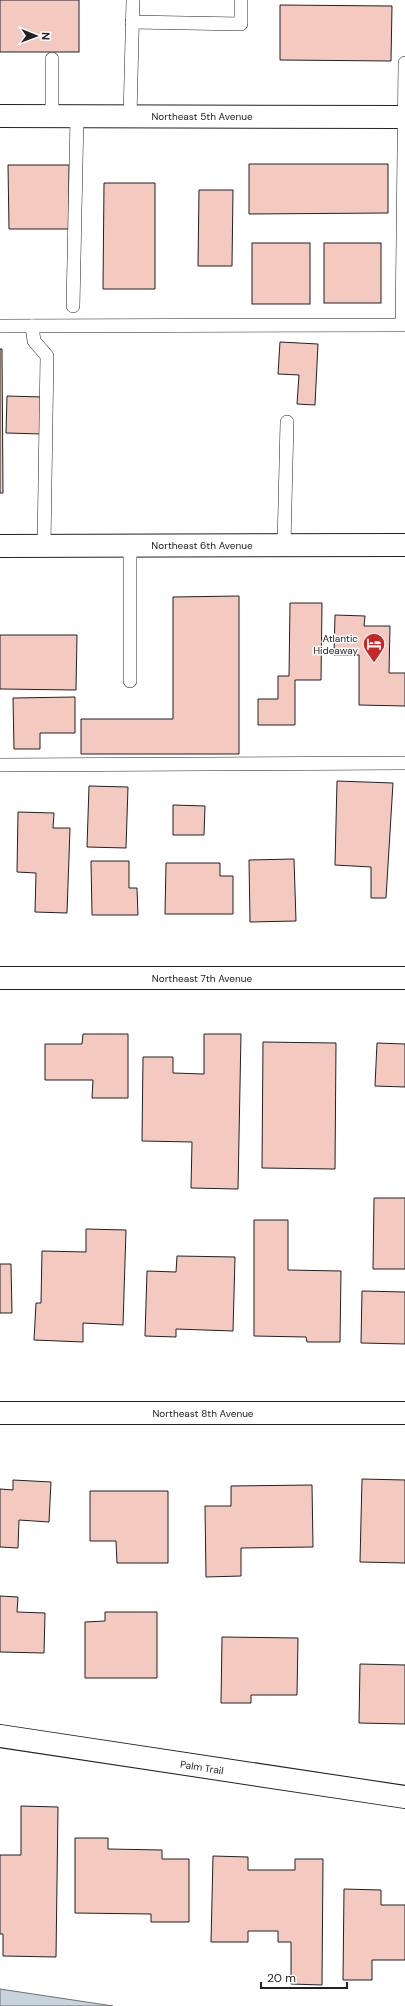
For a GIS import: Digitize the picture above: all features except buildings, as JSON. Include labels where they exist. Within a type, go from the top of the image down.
[{"type":"street","name":"Northeast 5th Avenue","points":[[0,116],[405,117]]},
{"type":"street","name":"Northeast 6th Avenue","points":[[0,546],[405,545]]},
{"type":"street","name":"Northeast 7th Avenue","points":[[0,978],[405,978]]},
{"type":"street","name":"Northeast 8th Avenue","points":[[0,1413],[405,1413]]},
{"type":"street","name":"Palm Trail","points":[[0,1736],[405,1797]]},
{"type":"lane","points":[[130,116],[133,0]]},
{"type":"lane","points":[[132,22],[241,24],[241,0]]},
{"type":"lane","points":[[52,58],[52,115]]},
{"type":"lane","points":[[0,326],[402,325],[405,63]]},
{"type":"lane","points":[[73,306],[77,117]]},
{"type":"lane","points":[[32,326],[34,341],[47,356],[44,546]]},
{"type":"lane","points":[[284,545],[287,422]]},
{"type":"lane","points":[[130,545],[130,681]]},
{"type":"lane","points":[[0,766],[405,763]]},
{"type":"shaded area","points":[[0,1989],[113,2006],[0,2006]]},
{"type":"place","name":"Atlantic Hideaway","points":[[374,664]]}]
